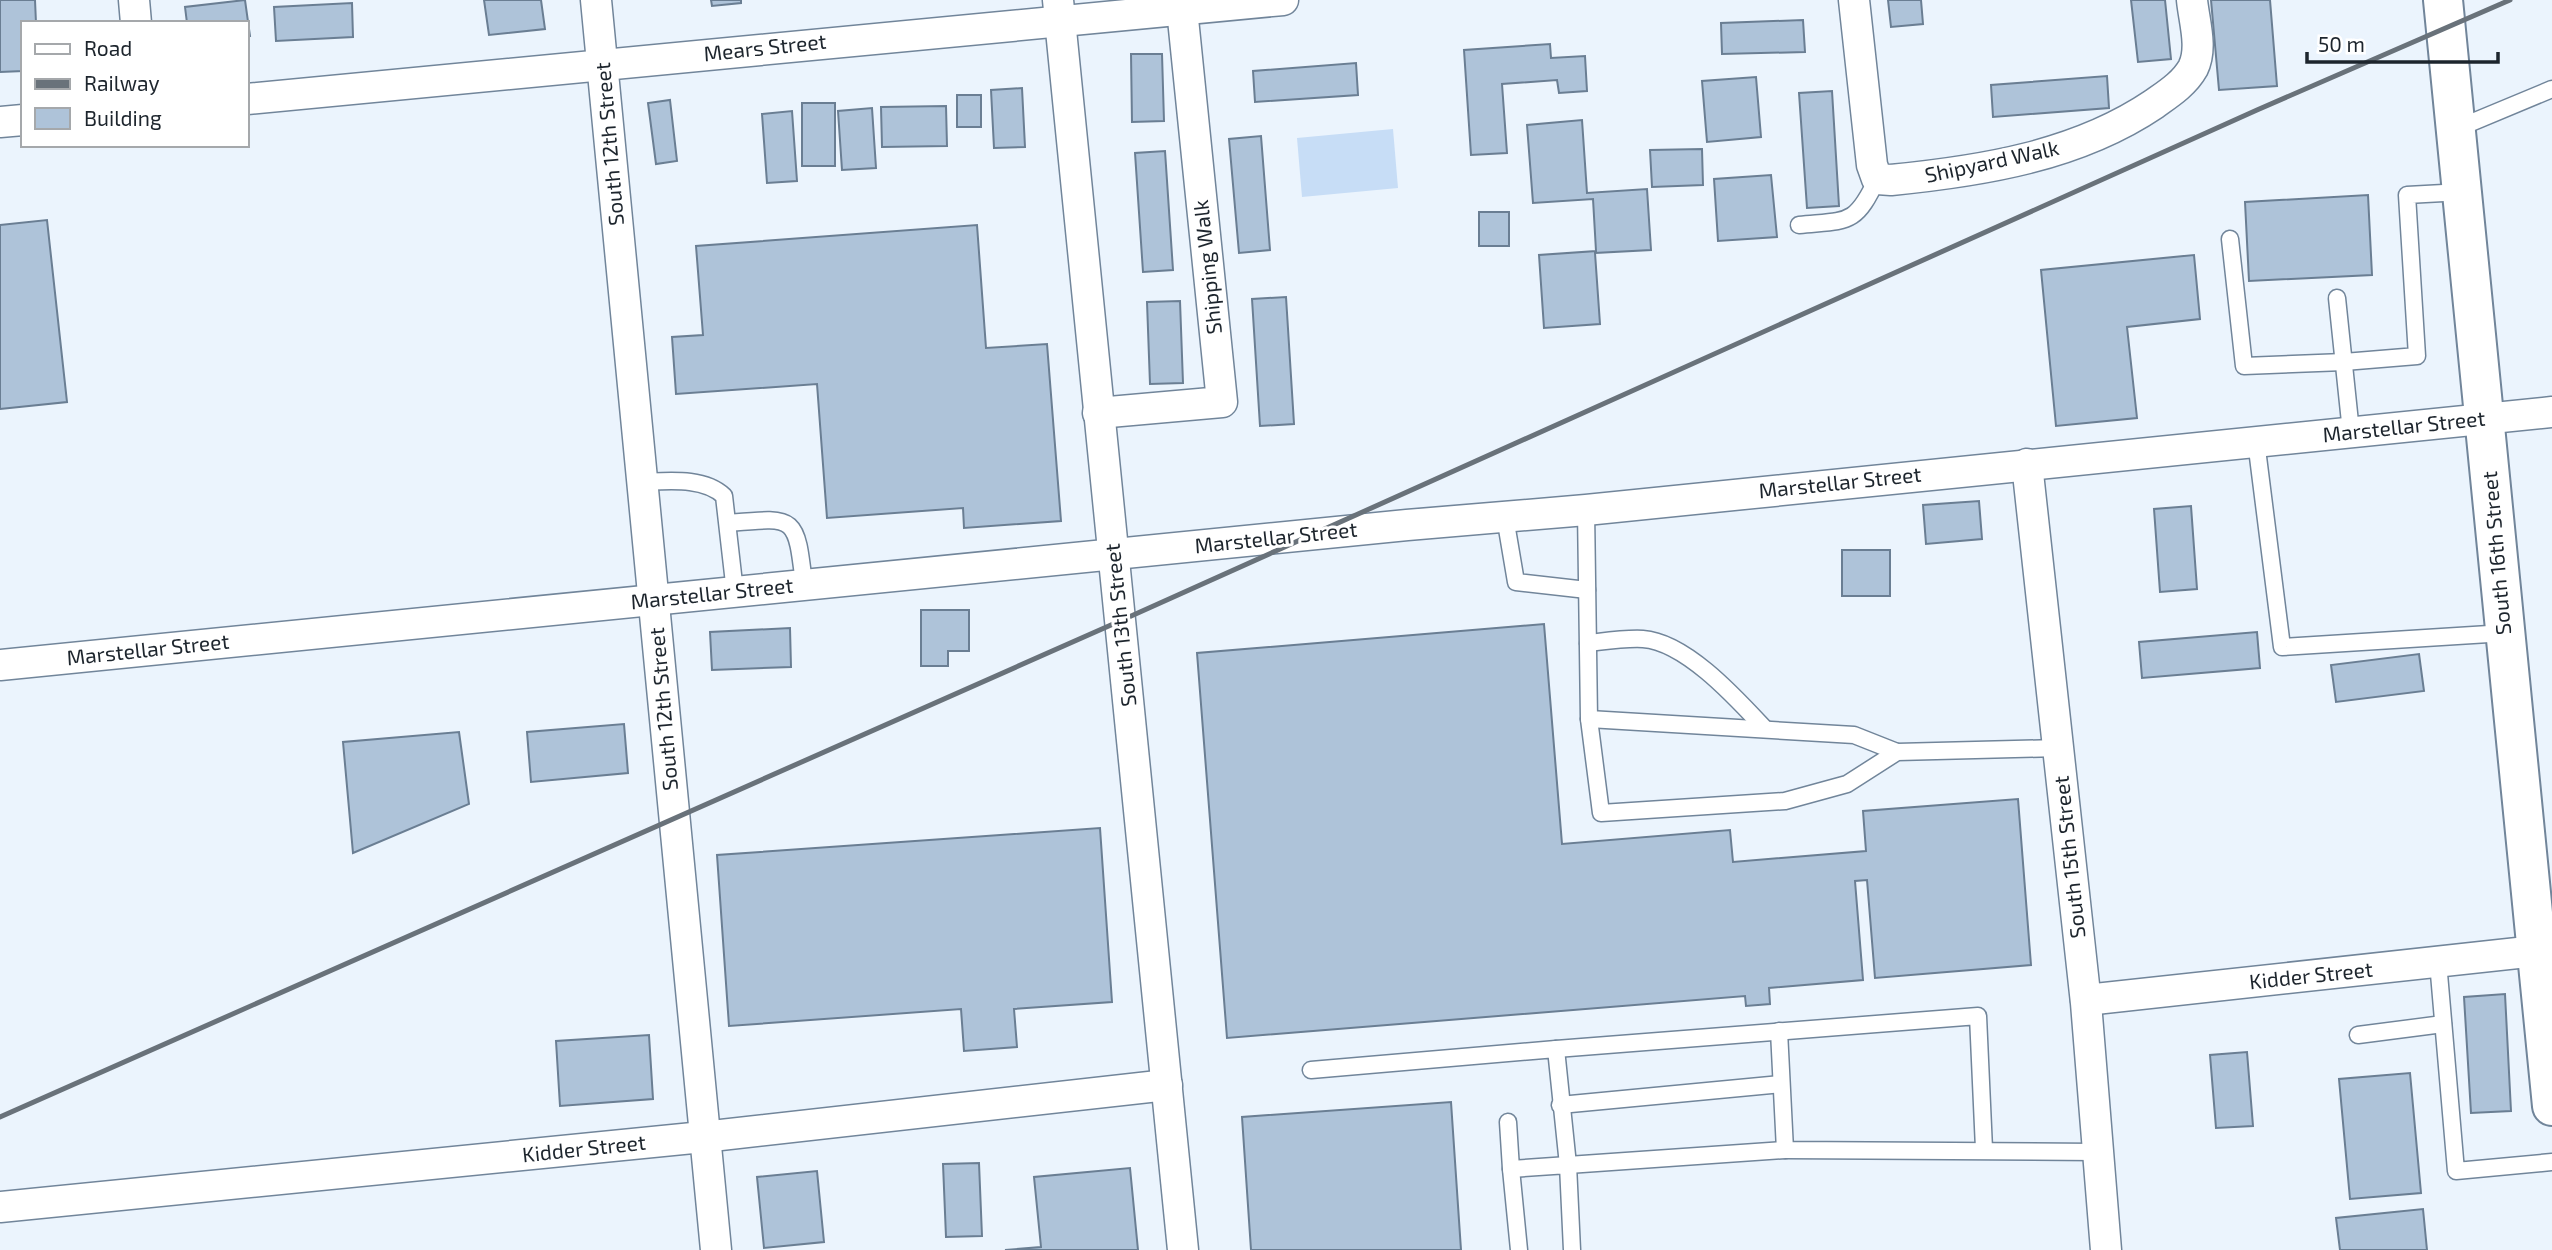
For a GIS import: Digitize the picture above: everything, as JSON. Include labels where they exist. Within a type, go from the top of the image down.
[{"type":"main road","name":"South 16th Street","points":[[2443,0],[2552,1106]]},
{"type":"street","points":[[134,0],[136,21]]},
{"type":"street","name":"South 12th Street","points":[[596,0],[703,1137],[716,1250]]},
{"type":"street","name":"Mears Street","points":[[248,99],[602,64],[1058,10],[1283,0]]},
{"type":"street","points":[[1854,0],[1872,165],[1877,179]]},
{"type":"street","name":"Shipyard Walk","points":[[1877,179],[1918,177],[2033,158],[2086,141],[2128,121],[2184,81],[2194,66],[2198,48],[2192,0]]},
{"type":"street","name":"Shipping Walk","points":[[1098,413],[1222,402],[1185,6]]},
{"type":"street","name":"South 13th Street","points":[[1058,10],[1183,1250]]},
{"type":"street","points":[[0,122],[21,120]]},
{"type":"street","name":"Marstellar Street","points":[[0,664],[1586,510],[2552,412]]},
{"type":"street","name":"South 15th Street","points":[[2027,464],[2086,1000],[2096,1152],[2106,1250]]},
{"type":"street","name":"Kidder Street","points":[[2086,1000],[2536,951]]},
{"type":"street","name":"Kidder Street","points":[[0,1208],[703,1137],[1167,1085]]},
{"type":"lane","points":[[2456,129],[2552,89]]},
{"type":"lane","points":[[1799,225],[1847,220],[1867,200],[1877,179]]},
{"type":"lane","points":[[2230,239],[2244,366],[2417,356],[2407,195],[2462,192]]},
{"type":"lane","points":[[2337,298],[2351,432]]},
{"type":"lane","points":[[2256,441],[2282,647],[2505,633]]},
{"type":"lane","points":[[642,482],[682,481],[715,487],[724,496],[735,592]]},
{"type":"lane","points":[[1586,510],[1589,719],[1601,813],[1784,801],[1847,784],[1897,752]]},
{"type":"lane","points":[[1505,517],[1516,582],[1587,590]]},
{"type":"lane","points":[[728,523],[777,519],[788,523],[798,539],[804,584]]},
{"type":"lane","points":[[1588,643],[1645,639],[1672,650],[1731,692],[1765,729]]},
{"type":"lane","points":[[1589,719],[1854,735],[1897,752],[2058,748]]},
{"type":"lane","points":[[2438,962],[2456,1171],[2552,1162]]},
{"type":"lane","points":[[1311,1070],[1978,1016],[1983,1149]]},
{"type":"lane","points":[[2358,1035],[2443,1024]]},
{"type":"lane","points":[[1779,1031],[1785,1150]]},
{"type":"lane","points":[[1556,1049],[1568,1165],[1572,1250]]},
{"type":"lane","points":[[1560,1105],[1781,1084]]},
{"type":"lane","points":[[1508,1122],[1519,1250]]},
{"type":"lane","points":[[1511,1169],[1785,1150],[1983,1149],[2096,1152]]},
{"type":"shaded area","points":[[1393,129],[1398,188],[1302,197],[1297,138]]},
{"type":"building","points":[[0,0],[35,0],[36,21],[21,21],[21,71],[0,72]]},
{"type":"building","points":[[245,0],[248,21],[187,21],[185,7]]},
{"type":"building","points":[[484,0],[541,0],[545,29],[489,35]]},
{"type":"building","points":[[711,0],[741,0],[741,3],[712,6]]},
{"type":"building","points":[[1888,0],[1921,0],[1923,24],[1891,27]]},
{"type":"building","points":[[2131,0],[2165,0],[2171,59],[2138,62]]},
{"type":"building","points":[[2211,0],[2270,0],[2277,86],[2219,90]]},
{"type":"building","points":[[352,3],[353,37],[276,41],[274,7]]},
{"type":"building","points":[[1803,20],[1805,52],[1722,54],[1721,23]]},
{"type":"building","points":[[1550,44],[1551,58],[1585,56],[1587,91],[1559,93],[1557,80],[1502,84],[1507,153],[1471,155],[1464,50]]},
{"type":"building","points":[[1131,54],[1162,54],[1164,121],[1132,122]]},
{"type":"building","points":[[1356,63],[1358,95],[1255,102],[1253,71]]},
{"type":"building","points":[[2107,76],[2109,108],[1993,117],[1991,85]]},
{"type":"building","points":[[1756,77],[1761,137],[1707,142],[1702,81]]},
{"type":"building","points":[[1022,88],[1025,147],[994,148],[991,90]]},
{"type":"building","points":[[1832,91],[1839,206],[1807,208],[1799,93]]},
{"type":"building","points":[[957,95],[981,95],[981,127],[957,127]]},
{"type":"building","points":[[670,100],[677,161],[656,164],[648,103]]},
{"type":"building","points":[[802,103],[835,103],[835,166],[802,166]]},
{"type":"building","points":[[946,106],[947,146],[882,147],[881,107]]},
{"type":"building","points":[[872,108],[876,168],[842,170],[838,111]]},
{"type":"building","points":[[792,111],[797,181],[767,183],[762,114]]},
{"type":"building","points":[[1582,120],[1587,193],[1647,189],[1651,250],[1595,253],[1600,324],[1544,328],[1539,255],[1596,251],[1593,199],[1533,203],[1527,125]]},
{"type":"building","points":[[1261,136],[1270,250],[1239,253],[1229,139]]},
{"type":"building","points":[[1702,149],[1703,185],[1652,187],[1650,150]]},
{"type":"building","points":[[1165,151],[1173,270],[1143,272],[1135,153]]},
{"type":"building","points":[[1771,175],[1777,237],[1718,241],[1714,179]]},
{"type":"building","points":[[2368,195],[2372,275],[2249,281],[2245,202]]},
{"type":"building","points":[[1479,212],[1509,212],[1509,246],[1479,246]]},
{"type":"building","points":[[47,220],[67,402],[0,409],[0,225]]},
{"type":"building","points":[[977,225],[986,348],[1047,344],[1061,521],[964,528],[963,508],[827,518],[817,384],[676,394],[672,337],[703,335],[696,246]]},
{"type":"building","points":[[2194,255],[2200,319],[2127,327],[2137,418],[2056,426],[2041,270]]},
{"type":"building","points":[[1286,297],[1294,424],[1260,426],[1252,299]]},
{"type":"building","points":[[1180,301],[1183,383],[1150,384],[1147,302]]},
{"type":"building","points":[[1979,501],[1982,539],[1926,544],[1923,505]]},
{"type":"building","points":[[2191,506],[2197,589],[2160,592],[2154,509]]},
{"type":"building","points":[[1842,550],[1890,550],[1890,596],[1842,596]]},
{"type":"building","points":[[921,610],[969,610],[969,651],[948,651],[948,666],[921,666]]},
{"type":"building","points":[[1544,624],[1562,844],[1730,830],[1733,862],[1866,851],[1863,811],[2018,799],[2031,965],[1875,978],[1867,880],[1855,881],[1863,980],[1769,988],[1770,1004],[1746,1006],[1745,996],[1227,1038],[1197,653]]},
{"type":"building","points":[[790,628],[791,667],[712,670],[710,632]]},
{"type":"building","points":[[2257,632],[2260,668],[2142,678],[2139,642]]},
{"type":"building","points":[[2419,654],[2424,691],[2336,702],[2331,665]]},
{"type":"building","points":[[624,724],[628,773],[531,782],[527,732]]},
{"type":"building","points":[[459,732],[469,804],[353,853],[343,742]]},
{"type":"building","points":[[1100,828],[1112,1002],[1014,1009],[1017,1047],[964,1051],[961,1009],[729,1026],[717,855]]},
{"type":"building","points":[[2505,994],[2511,1111],[2471,1113],[2464,997]]},
{"type":"building","points":[[649,1035],[653,1099],[560,1106],[556,1041]]},
{"type":"building","points":[[2247,1052],[2253,1126],[2216,1128],[2210,1055]]},
{"type":"building","points":[[2410,1073],[2421,1193],[2350,1199],[2339,1079]]},
{"type":"building","points":[[1451,1102],[1461,1250],[1251,1250],[1242,1117]]},
{"type":"building","points":[[979,1163],[982,1236],[946,1237],[943,1164]]},
{"type":"building","points":[[1130,1168],[1138,1250],[1005,1250],[1041,1247],[1034,1177]]},
{"type":"building","points":[[817,1171],[824,1242],[764,1248],[757,1177]]},
{"type":"building","points":[[2423,1209],[2427,1250],[2340,1250],[2336,1218]]},
{"type":"railway","points":[[0,1117],[1120,621],[2257,110],[2510,0]]}]
